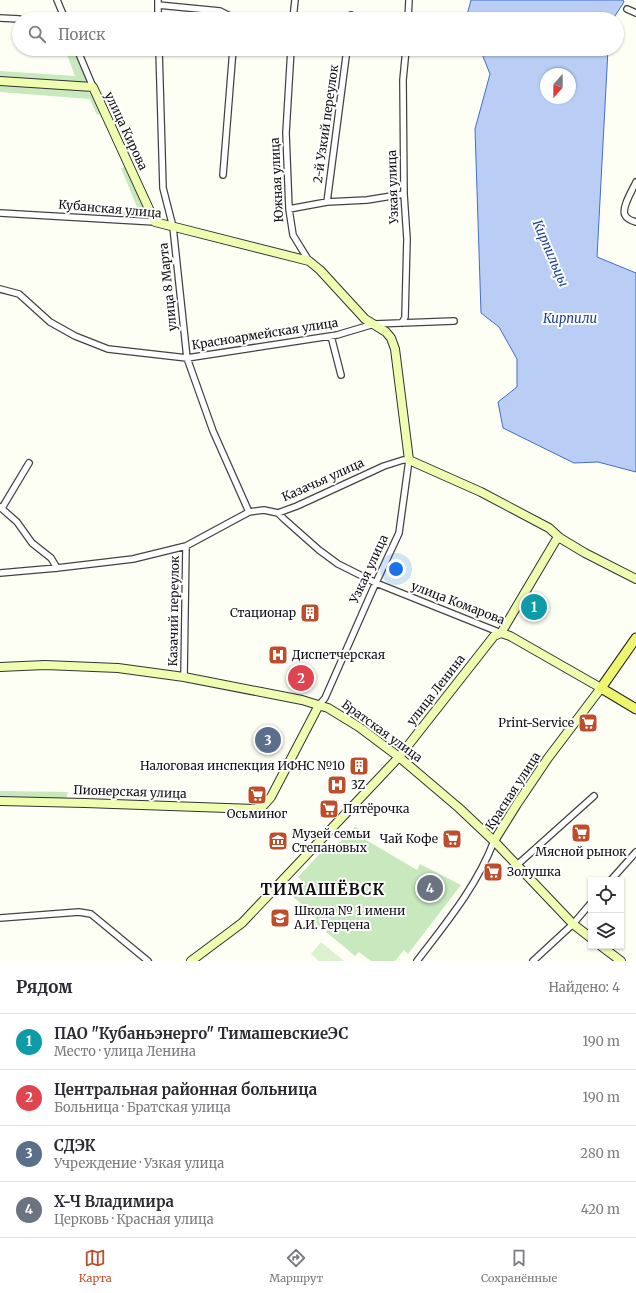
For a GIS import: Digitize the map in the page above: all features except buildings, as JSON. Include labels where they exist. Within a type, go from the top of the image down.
[{"type":"main road","points":[[0,81],[93,87]]},
{"type":"main road","name":"улица Кирова","points":[[93,87],[155,222]]},
{"type":"main road","name":"Кубанская улица","points":[[155,222],[309,261]]},
{"type":"main road","name":"Южная улица","points":[[309,261],[320,270],[365,319],[374,324]]},
{"type":"main road","name":"Узкая улица","points":[[374,324],[389,335],[395,349],[409,460]]},
{"type":"main road","points":[[409,460],[481,492],[549,528],[560,538],[585,553],[636,579]]},
{"type":"main road","name":"улица Ленина","points":[[191,961],[242,922],[399,756],[494,636],[501,633],[556,540],[560,538]]},
{"type":"main road","name":"улица Комарова","points":[[501,633],[510,636],[636,709]]},
{"type":"main road","name":"Красная улица","points":[[494,841],[548,758],[601,688],[636,638]]},
{"type":"main road","name":"Братская улица","points":[[0,667],[45,665],[118,668],[184,677],[283,696],[328,708],[399,756],[459,808],[494,841],[574,924],[588,936]]},
{"type":"main road","name":"Узкая улица","points":[[259,808],[271,797],[319,705]]},
{"type":"main road","name":"Пионерская улица","points":[[0,801],[85,802],[250,809],[259,808]]},
{"type":"main road","points":[[606,949],[621,961]]},
{"type":"street","points":[[57,0],[62,12]]},
{"type":"street","points":[[294,12],[295,0]]},
{"type":"street","points":[[408,12],[409,0]]},
{"type":"street","points":[[158,3],[222,12]]},
{"type":"street","points":[[627,9],[636,13]]},
{"type":"street","points":[[0,18],[12,19]]},
{"type":"street","name":"улица Кирова","points":[[80,56],[93,87]]},
{"type":"street","name":"улица 8 Марта","points":[[159,56],[163,188],[173,227],[187,358],[213,431],[249,512]]},
{"type":"street","points":[[223,175],[232,56]]},
{"type":"street","name":"Южная улица","points":[[291,56],[286,133],[289,209],[293,235],[309,261]]},
{"type":"street","name":"2-й Узкий переулок","points":[[327,202],[346,56]]},
{"type":"street","name":"Узкая улица","points":[[402,323],[405,317],[407,239],[404,194],[403,80],[405,56]]},
{"type":"street","points":[[633,221],[626,216],[624,210],[636,182]]},
{"type":"street","points":[[289,209],[327,202],[367,200],[404,194]]},
{"type":"street","name":"Кубанская улица","points":[[0,212],[155,222]]},
{"type":"street","name":"Красноармейская улица","points":[[0,289],[19,294],[50,322],[75,336],[108,349],[187,358],[331,336],[365,328],[374,324],[454,321]]},
{"type":"street","points":[[331,336],[341,375]]},
{"type":"street","name":"Казачья улица","points":[[0,573],[133,559],[186,546],[249,512],[264,510],[278,513],[384,466],[403,460],[409,460]]},
{"type":"street","name":"Узкая улица","points":[[319,705],[325,698],[399,533],[409,460]]},
{"type":"street","points":[[29,463],[1,508],[17,522],[32,543],[51,558],[57,568]]},
{"type":"street","name":"улица Комарова","points":[[278,513],[319,550],[338,564],[376,583],[501,633]]},
{"type":"street","name":"Казачий переулок","points":[[184,677],[186,546]]},
{"type":"street","points":[[517,865],[594,796]]},
{"type":"street","name":"Красная улица","points":[[417,961],[458,907],[490,852],[494,841]]},
{"type":"street","points":[[614,877],[636,852]]},
{"type":"street","points":[[534,961],[574,924],[588,907]]},
{"type":"street","points":[[0,918],[79,912],[91,914],[148,961]]},
{"type":"green space","points":[[68,56],[78,56],[87,79],[85,83],[0,79],[0,71],[75,76]]},
{"type":"green space","points":[[0,84],[87,91],[92,94],[101,113],[97,115],[90,99],[0,92]]},
{"type":"green space","points":[[126,167],[147,214],[145,220],[107,218],[106,212],[139,212],[121,168]]},
{"type":"green space","points":[[0,791],[68,792],[66,799],[0,799]]},
{"type":"green space","points":[[355,827],[364,831],[361,837],[417,870],[420,864],[461,885],[408,954],[404,950],[395,961],[371,961],[359,952],[355,956],[313,921],[316,916],[292,896],[304,883],[298,877],[328,845],[333,849]]},
{"type":"green space","points":[[321,942],[344,961],[319,961],[311,954]]},
{"type":"water","points":[[471,0],[623,0],[624,2],[618,12],[468,12]]},
{"type":"water","name":"Кирпили","points":[[483,56],[608,56],[597,257],[636,273],[636,472],[598,462],[574,463],[503,428],[498,402],[517,387],[517,359],[499,327],[481,313],[475,129],[490,74]]},
{"type":"place","name":"ПАО \"Кубаньэнерго\" ТимашевскиеЭС","points":[[534,607]]},
{"type":"place","name":"Стационар","points":[[310,613]]},
{"type":"place","name":"Диспетчерская","points":[[278,655]]},
{"type":"place","name":"Центральная районная больница","points":[[301,678]]},
{"type":"place","name":"Print-Service","points":[[588,723]]},
{"type":"place","name":"СДЭК","points":[[268,740]]},
{"type":"place","name":"Налоговая инспекция ИФНС №10","points":[[359,766]]},
{"type":"place","name":"3Z","points":[[337,785]]},
{"type":"place","name":"Осьминог","points":[[257,795]]},
{"type":"place","name":"Пятёрочка","points":[[329,809]]},
{"type":"place","name":"Мясной рынок","points":[[581,833]]},
{"type":"place","name":"Чай Кофе","points":[[452,839]]},
{"type":"place","name":"Музей семьи Степановых","points":[[278,841]]},
{"type":"place","name":"Золушка","points":[[493,872]]},
{"type":"place","name":"Х-Ч Владимира","points":[[430,888]]},
{"type":"place","name":"Школа № 1 имени А.И. Герцена","points":[[280,918]]},
{"type":"district","name":"ТИМАШЁВСК","points":[[323,889]]},
{"type":"water label","name":"Кирпильцы","points":[[551,253]]}]
